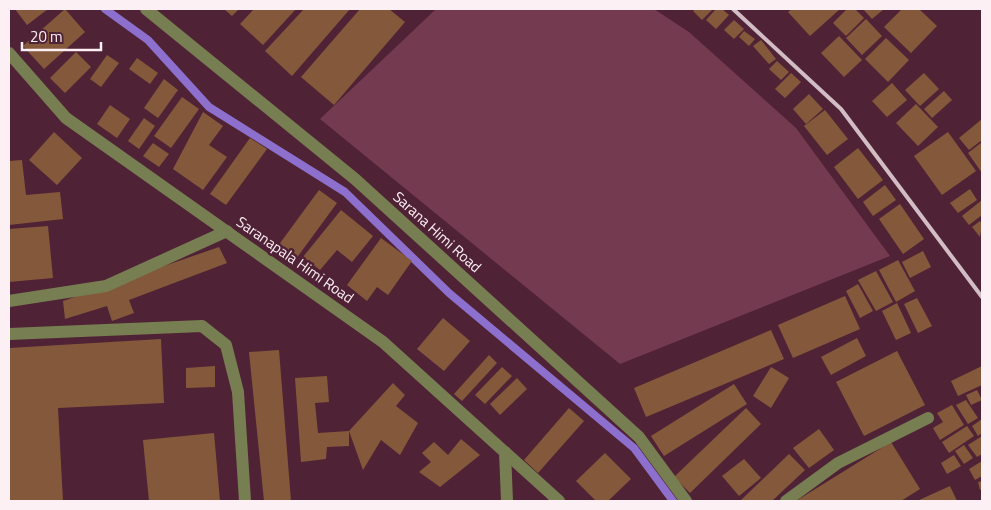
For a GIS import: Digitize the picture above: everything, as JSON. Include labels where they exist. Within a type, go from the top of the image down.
[{"type":"street","name":"Sarana Himi Road","points":[[146,9],[355,179],[632,431],[686,501]]},
{"type":"street","name":"Saranapala Himi Road","points":[[9,53],[66,118],[383,342],[559,501]]},
{"type":"street","points":[[9,301],[106,286],[227,231]]},
{"type":"street","points":[[9,334],[202,326],[226,345],[238,392],[246,501]]},
{"type":"street","points":[[786,501],[838,463],[928,418]]},
{"type":"street","points":[[505,452],[508,501]]},
{"type":"shaded area","points":[[436,9],[654,9],[689,32],[796,128],[890,256],[620,364],[320,119]]},
{"type":"building","points":[[15,9],[48,9],[27,25]]},
{"type":"building","points":[[65,9],[85,32],[44,69],[23,46]]},
{"type":"building","points":[[224,9],[239,9],[232,16]]},
{"type":"building","points":[[254,9],[296,9],[263,45],[240,24]]},
{"type":"building","points":[[304,9],[350,9],[292,76],[265,51]]},
{"type":"building","points":[[360,9],[389,9],[405,22],[334,105],[301,77]]},
{"type":"building","points":[[696,9],[712,10],[702,20],[693,11]]},
{"type":"building","points":[[716,9],[722,9],[729,15],[716,29],[706,20]]},
{"type":"building","points":[[792,9],[840,9],[810,36],[788,12]]},
{"type":"building","points":[[847,9],[855,9],[864,18],[846,36],[833,23]]},
{"type":"building","points":[[863,9],[884,9],[872,19]]},
{"type":"building","points":[[902,9],[919,9],[937,26],[911,53],[884,27]]},
{"type":"building","points":[[866,19],[882,36],[862,55],[846,38]]},
{"type":"building","points":[[734,20],[744,29],[734,39],[724,30]]},
{"type":"building","points":[[744,31],[755,39],[749,46],[739,37]]},
{"type":"building","points":[[839,36],[862,60],[844,77],[821,53]]},
{"type":"building","points":[[886,38],[909,60],[888,82],[865,59]]},
{"type":"building","points":[[761,40],[776,59],[769,64],[753,46]]},
{"type":"building","points":[[76,52],[91,67],[65,93],[50,78]]},
{"type":"building","points":[[107,55],[119,63],[101,87],[90,79]]},
{"type":"building","points":[[137,58],[158,73],[150,84],[129,69]]},
{"type":"building","points":[[777,61],[789,72],[781,80],[769,69]]},
{"type":"building","points":[[791,73],[801,82],[785,98],[775,89]]},
{"type":"building","points":[[924,73],[939,89],[920,106],[905,90]]},
{"type":"building","points":[[164,79],[178,90],[158,118],[144,108]]},
{"type":"building","points":[[892,83],[907,100],[887,117],[872,101]]},
{"type":"building","points":[[944,91],[952,100],[932,118],[924,109]]},
{"type":"building","points":[[809,94],[823,109],[806,124],[793,109]]},
{"type":"building","points":[[182,97],[199,109],[171,148],[154,136]]},
{"type":"building","points":[[916,104],[938,127],[918,146],[896,123]]},
{"type":"building","points":[[110,105],[130,119],[117,138],[97,124]]},
{"type":"building","points":[[825,110],[848,139],[827,155],[804,126]]},
{"type":"building","points":[[203,112],[223,126],[209,145],[227,157],[203,190],[173,169]]},
{"type":"building","points":[[144,118],[155,126],[139,149],[128,141]]},
{"type":"building","points":[[982,119],[982,140],[969,150],[959,138]]},
{"type":"building","points":[[54,132],[82,158],[57,185],[29,160]]},
{"type":"building","points":[[948,132],[976,171],[942,195],[914,156]]},
{"type":"building","points":[[250,138],[267,149],[226,205],[210,194]]},
{"type":"building","points":[[982,142],[982,173],[968,153]]},
{"type":"building","points":[[153,143],[169,154],[159,167],[143,156]]},
{"type":"building","points":[[858,148],[883,180],[858,199],[834,167]]},
{"type":"building","points":[[22,160],[26,195],[60,192],[63,219],[9,225],[9,161]]},
{"type":"building","points":[[885,185],[896,200],[873,216],[863,202]]},
{"type":"building","points":[[970,189],[977,200],[958,213],[950,203]]},
{"type":"building","points":[[319,190],[337,203],[293,263],[275,250]]},
{"type":"building","points":[[982,200],[982,215],[969,225],[962,216]]},
{"type":"building","points":[[900,204],[924,239],[903,254],[879,219]]},
{"type":"building","points":[[341,210],[373,236],[352,262],[337,250],[320,270],[303,257]]},
{"type":"building","points":[[980,221],[982,224],[980,237],[972,227]]},
{"type":"building","points":[[48,226],[53,278],[9,282],[9,229]]},
{"type":"building","points":[[381,238],[412,261],[388,295],[377,287],[367,301],[347,285]]},
{"type":"building","points":[[219,247],[227,263],[129,300],[134,313],[112,321],[107,306],[65,319],[63,301]]},
{"type":"building","points":[[923,251],[931,267],[910,278],[902,262]]},
{"type":"building","points":[[898,260],[915,291],[896,302],[879,270]]},
{"type":"building","points":[[876,271],[893,302],[876,311],[858,280]]},
{"type":"building","points":[[858,284],[873,311],[860,318],[846,291]]},
{"type":"building","points":[[845,296],[860,329],[793,358],[778,325]]},
{"type":"building","points":[[917,298],[932,326],[918,333],[904,304]]},
{"type":"building","points":[[897,303],[911,333],[896,340],[882,311]]},
{"type":"building","points":[[443,318],[470,341],[444,371],[417,349]]},
{"type":"building","points":[[771,330],[784,359],[646,417],[634,388]]},
{"type":"building","points":[[857,338],[866,356],[831,375],[821,357]]},
{"type":"building","points":[[161,339],[164,403],[58,408],[63,501],[9,501],[9,348]]},
{"type":"building","points":[[279,350],[291,501],[264,501],[249,352]]},
{"type":"building","points":[[897,351],[925,405],[864,436],[836,382]]},
{"type":"building","points":[[489,355],[497,363],[462,401],[454,394]]},
{"type":"building","points":[[215,366],[215,387],[186,388],[186,368]]},
{"type":"building","points":[[982,366],[982,385],[958,396],[951,381]]},
{"type":"building","points":[[502,367],[512,376],[485,404],[475,395]]},
{"type":"building","points":[[771,367],[789,378],[771,408],[753,396]]},
{"type":"building","points":[[327,376],[329,402],[315,403],[318,433],[349,431],[349,446],[327,447],[326,459],[301,462],[295,378]]},
{"type":"building","points":[[517,378],[527,389],[500,415],[490,404]]},
{"type":"building","points":[[393,383],[405,395],[396,406],[418,423],[400,455],[381,440],[363,470],[349,431]]},
{"type":"building","points":[[734,384],[747,404],[664,456],[651,436]]},
{"type":"building","points":[[977,390],[982,400],[971,405],[966,395]]},
{"type":"building","points":[[966,400],[978,418],[968,424],[956,405]]},
{"type":"building","points":[[952,405],[964,425],[940,440],[933,428],[943,422],[937,413]]},
{"type":"building","points":[[569,408],[584,421],[538,473],[524,460]]},
{"type":"building","points":[[746,408],[761,424],[690,493],[674,477]]},
{"type":"building","points":[[982,419],[982,433],[978,436],[972,426]]},
{"type":"building","points":[[967,426],[974,436],[949,453],[942,442]]},
{"type":"building","points":[[819,429],[834,450],[809,468],[793,448]]},
{"type":"building","points":[[214,433],[220,501],[149,501],[143,440]]},
{"type":"building","points":[[982,436],[982,454],[977,457],[968,445]]},
{"type":"building","points":[[461,439],[480,455],[440,487],[419,472],[431,462],[422,453],[434,442],[448,455]]},
{"type":"building","points":[[891,442],[920,489],[901,501],[796,501]]},
{"type":"building","points":[[964,445],[973,458],[964,464],[955,451]]},
{"type":"building","points":[[605,453],[631,479],[608,501],[596,501],[576,481]]},
{"type":"building","points":[[789,454],[805,470],[772,501],[740,501]]},
{"type":"building","points":[[954,455],[961,466],[947,474],[941,463]]},
{"type":"building","points":[[744,459],[761,478],[739,496],[722,476]]},
{"type":"building","points":[[982,461],[982,476],[975,480],[969,469]]},
{"type":"building","points":[[982,481],[982,489],[980,490],[978,482]]},
{"type":"building","points":[[950,486],[957,501],[917,501]]},
{"type":"waterway","points":[[105,9],[148,40],[209,107],[345,192],[449,293],[634,448],[673,501]]},
{"type":"railway","points":[[733,9],[841,109],[982,297]]}]
